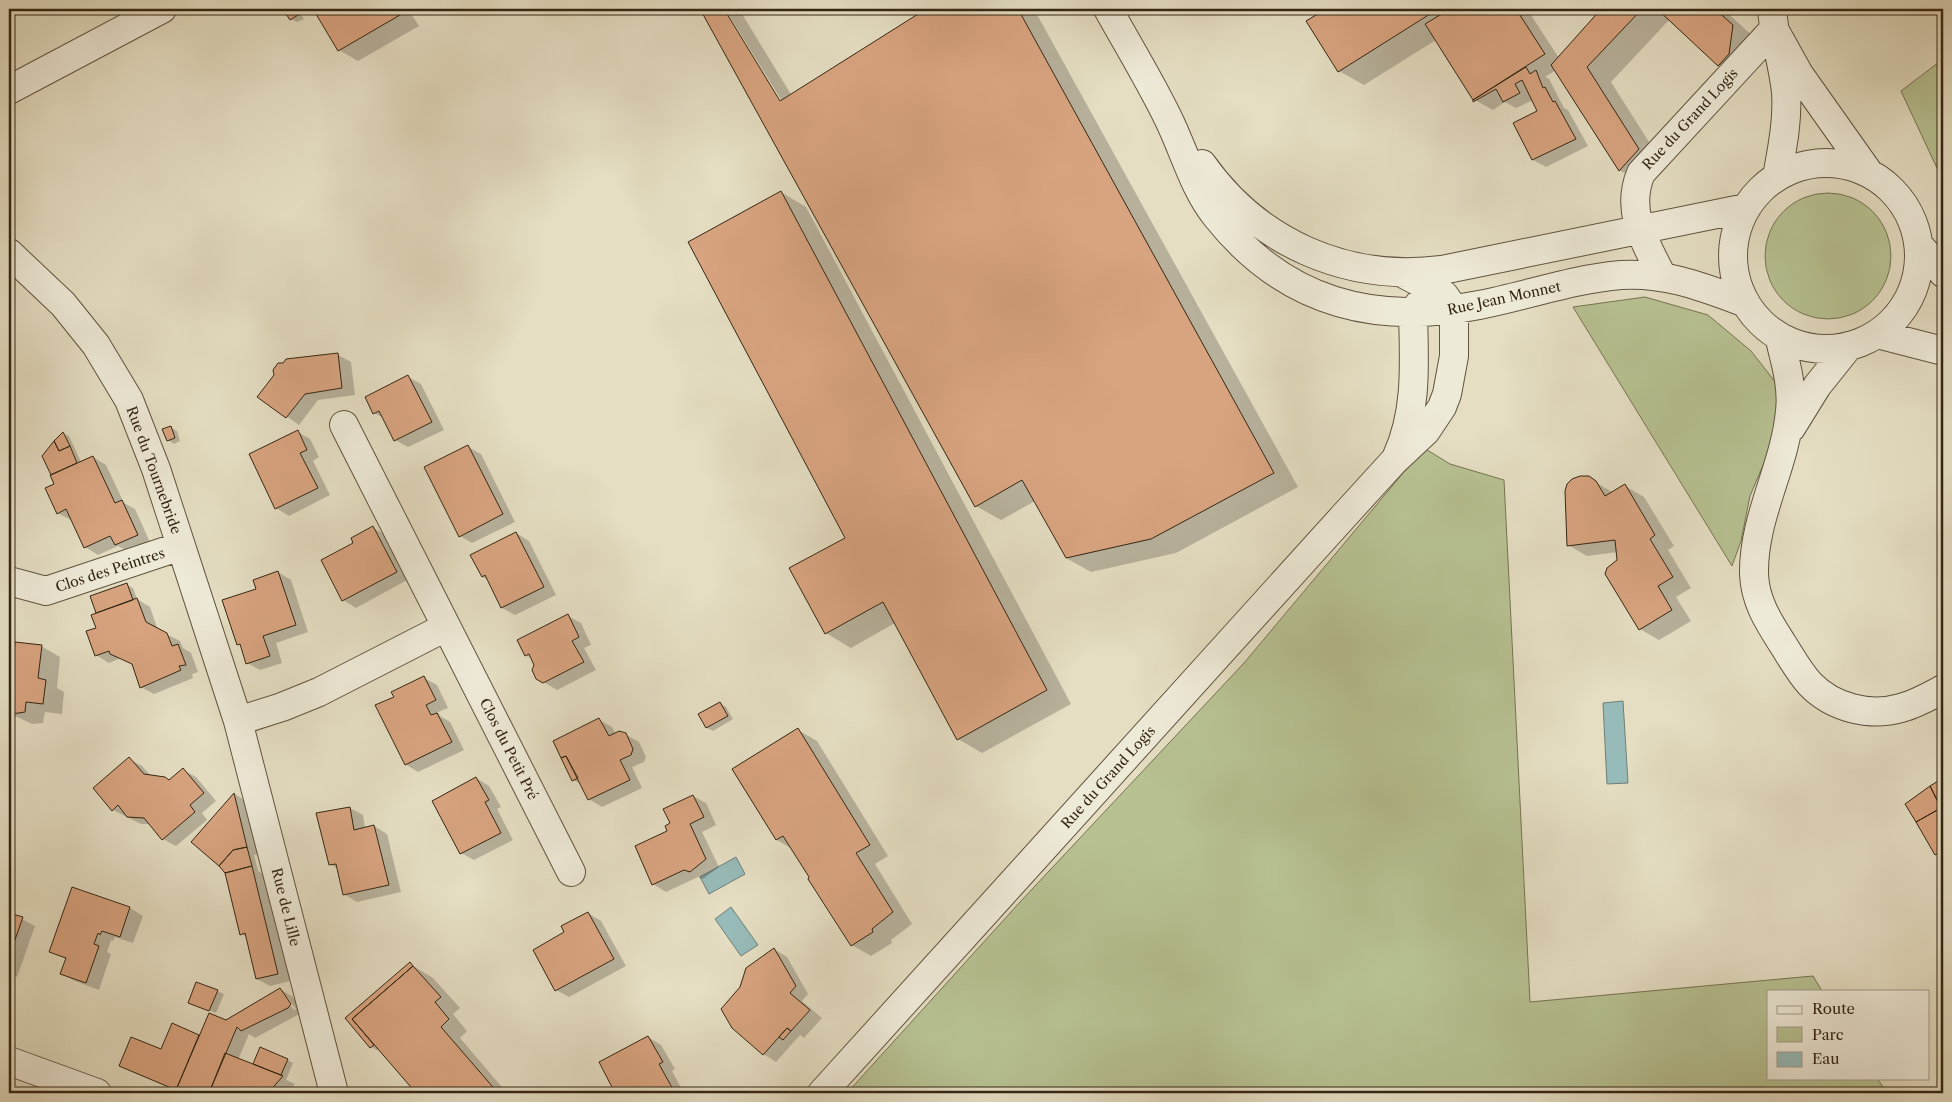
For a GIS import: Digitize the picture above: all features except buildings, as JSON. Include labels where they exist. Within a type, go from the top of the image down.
[{"type":"street","points":[[9,90],[162,9]]},
{"type":"street","name":"Rue Jean Monnet","points":[[1108,9],[1168,118],[1205,199],[1228,230],[1259,261],[1288,281],[1319,295],[1364,309],[1414,312],[1446,301],[1480,305],[1622,275],[1662,276],[1704,287],[1746,304]]},
{"type":"street","points":[[1773,19],[1798,74],[1869,173],[1894,192],[1903,204],[1916,230],[1919,246],[1918,271],[1910,295],[1893,321],[1877,334],[1849,346],[1831,349],[1814,348],[1787,341],[1766,328],[1746,304],[1737,286],[1732,256],[1737,226],[1746,208],[1765,185],[1777,176],[1804,165],[1842,164],[1869,173]]},
{"type":"street","points":[[1773,19],[1786,102],[1785,131],[1777,176]]},
{"type":"street","name":"Rue du Grand Logis","points":[[1662,276],[1639,229],[1634,207],[1637,182],[1641,172],[1773,19]]},
{"type":"street","name":"Rue Jean Monnet","points":[[1168,118],[1226,195],[1242,210],[1296,247],[1334,262],[1353,267],[1404,274],[1442,270],[1746,208]]},
{"type":"street","points":[[1919,246],[1943,273]]},
{"type":"street","name":"Rue du Tournebride","points":[[9,253],[63,304],[96,345],[128,400],[153,461],[238,721]]},
{"type":"street","points":[[1404,274],[1446,301],[1501,258]]},
{"type":"street","name":"Rue du Grand Logis","points":[[822,1093],[1394,461],[1412,446],[1434,420],[1447,394],[1454,356],[1446,301]]},
{"type":"street","name":"Rue du Grand Logis","points":[[1394,461],[1406,432],[1413,398],[1414,312]]},
{"type":"street","points":[[1877,334],[1943,351]]},
{"type":"street","points":[[1779,336],[1788,371],[1790,395],[1787,433],[1769,490],[1757,538],[1755,557],[1756,588],[1764,615],[1800,672],[1810,684],[1820,693],[1845,706],[1856,710],[1886,711],[1901,708],[1943,689]]},
{"type":"street","points":[[1787,433],[1817,386],[1849,346]]},
{"type":"street","name":"Clos du Petit Pré","points":[[344,425],[571,872]]},
{"type":"street","name":"Clos des Peintres","points":[[9,581],[46,591],[182,546]]},
{"type":"street","points":[[238,721],[320,692],[446,627]]},
{"type":"street","name":"Rue de Lille","points":[[238,721],[334,1093]]},
{"type":"street","points":[[9,1061],[97,1093]]},
{"type":"green space","points":[[1943,59],[1943,181],[1901,91]]},
{"type":"green space","points":[[1828,193],[1852,197],[1873,211],[1887,232],[1891,256],[1887,280],[1873,301],[1852,315],[1828,319],[1804,315],[1783,301],[1769,280],[1765,256],[1769,232],[1783,211],[1804,197]]},
{"type":"green space","points":[[1645,297],[1708,315],[1751,351],[1780,388],[1772,444],[1750,496],[1741,541],[1732,566],[1573,307]]},
{"type":"green space","points":[[1424,448],[1450,464],[1504,480],[1530,1002],[1813,976],[1821,990],[1767,990],[1767,1080],[1878,1080],[1887,1093],[847,1093],[1020,902],[1244,663]]},
{"type":"water","points":[[1623,701],[1628,783],[1607,784],[1603,703]]},
{"type":"water","points":[[736,857],[745,874],[709,894],[700,877]]},
{"type":"water","points":[[731,907],[758,945],[741,956],[715,919]]}]
